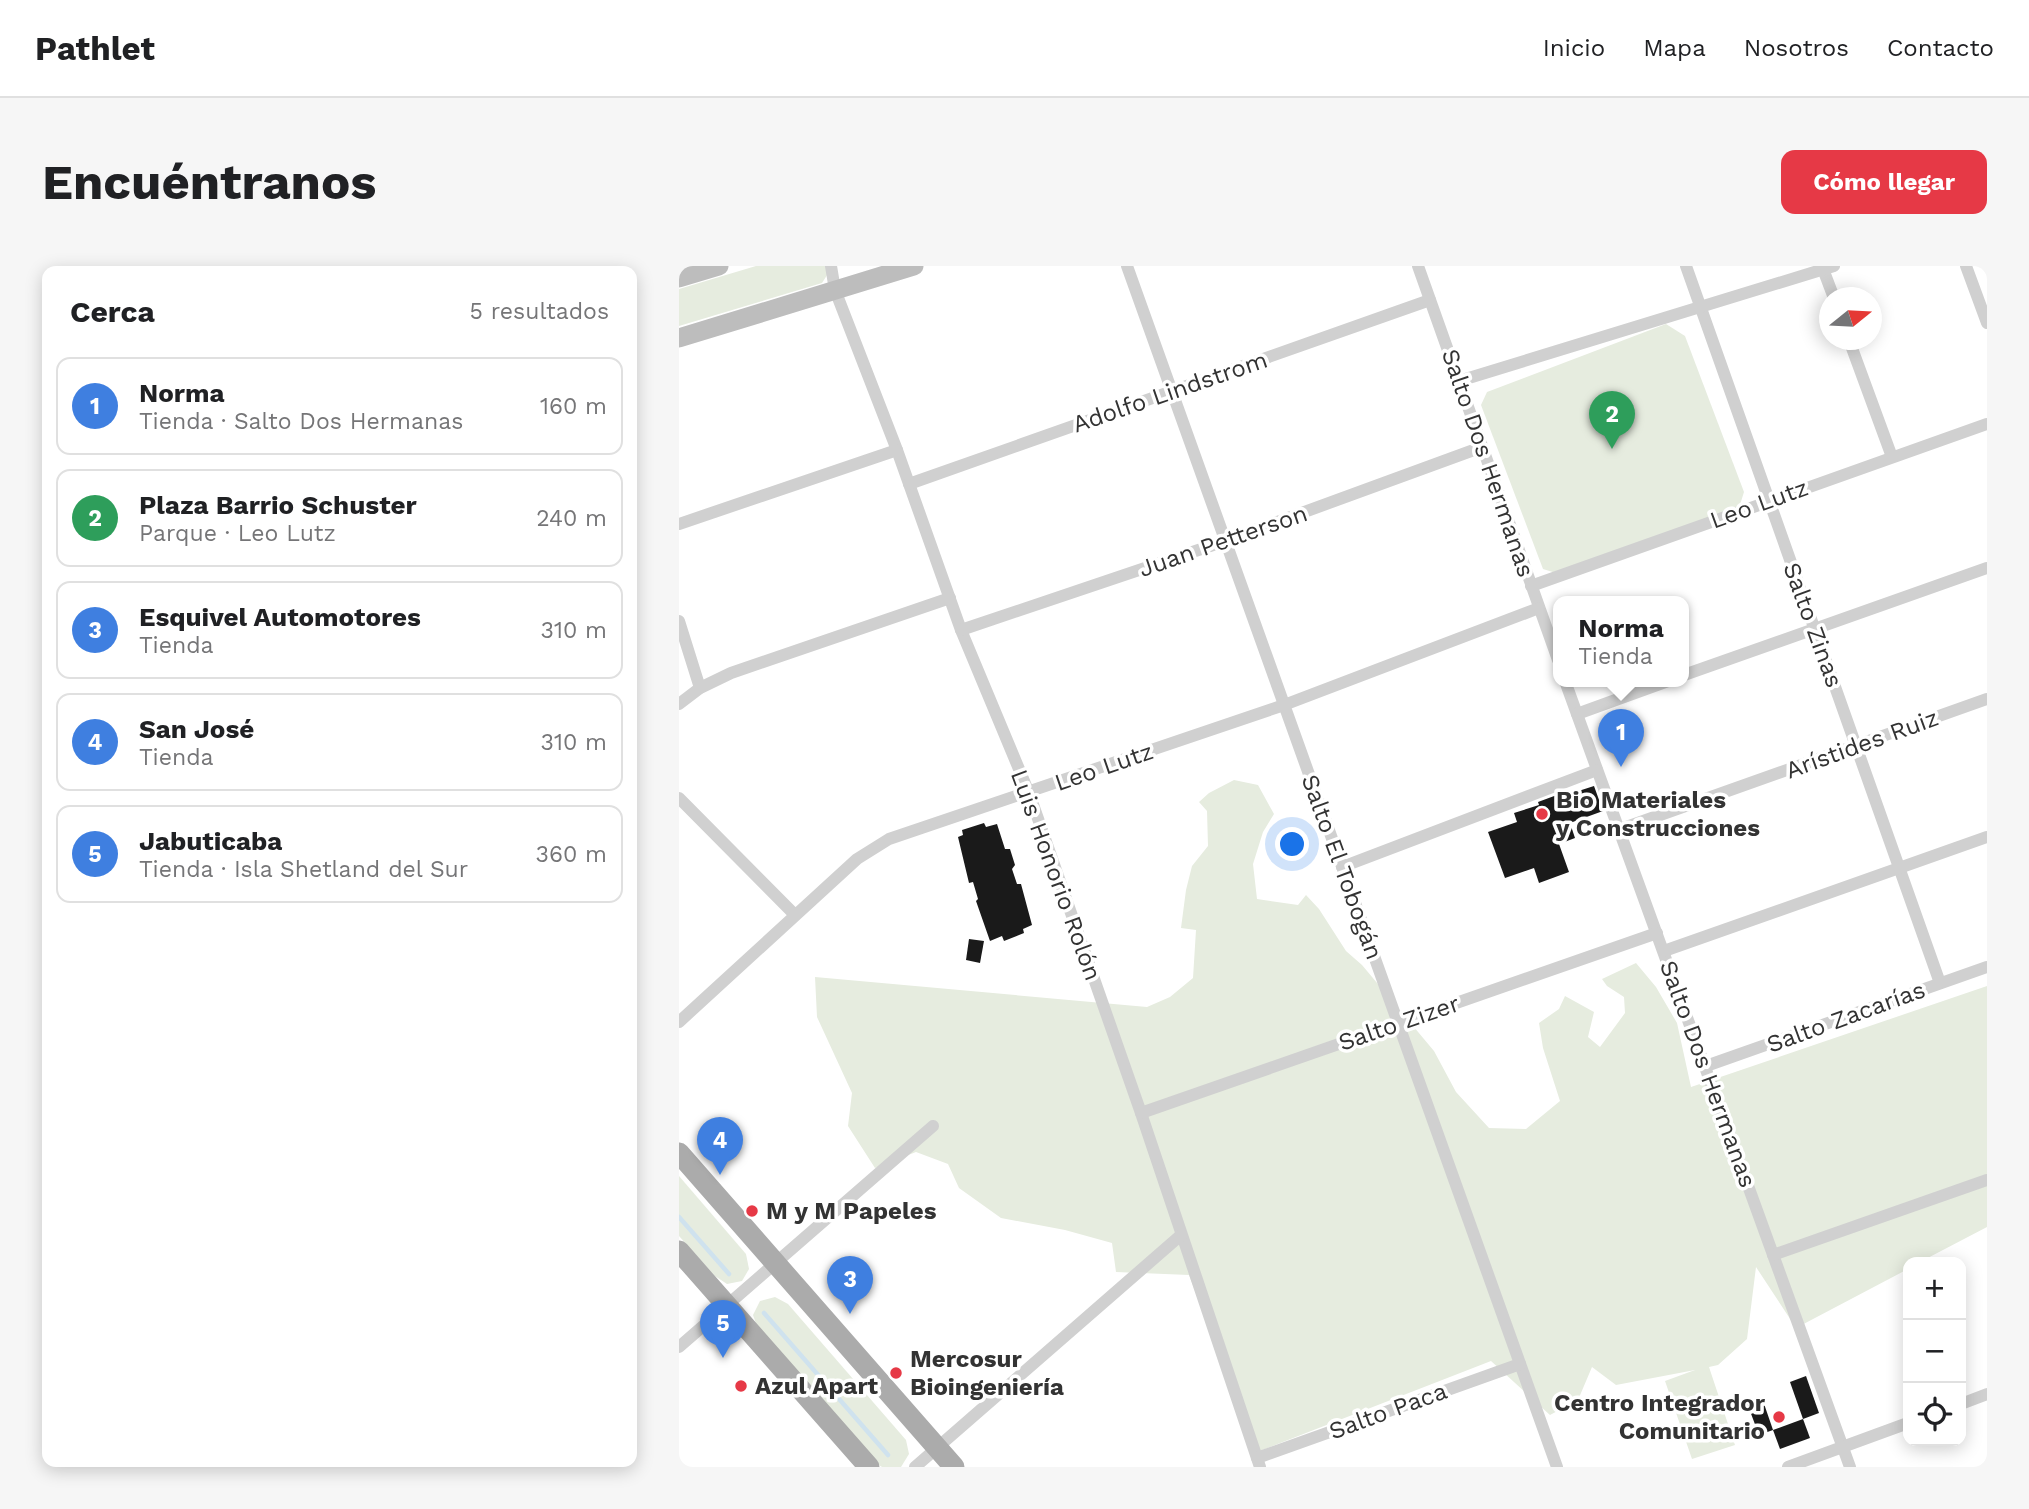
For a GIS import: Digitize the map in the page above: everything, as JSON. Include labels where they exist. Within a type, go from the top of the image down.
[{"type":"main road","points":[[679,1153],[954,1467]]},
{"type":"main road","points":[[679,1251],[869,1467]]},
{"type":"street","points":[[679,278],[719,266]]},
{"type":"street","name":"Luis Honorio Rolón","points":[[831,266],[835,290],[897,450],[961,630],[1029,793],[1259,1462]]},
{"type":"street","points":[[679,338],[915,266]]},
{"type":"street","name":"Salto El Tobogán","points":[[1126,266],[1556,1467]]},
{"type":"street","name":"Salto Dos Hermanas","points":[[1418,266],[1553,646]]},
{"type":"street","name":"Salto Zinas","points":[[1686,266],[1940,983]]},
{"type":"street","points":[[1966,266],[1987,323]]},
{"type":"street","points":[[1459,381],[1829,268],[1832,287]]},
{"type":"street","name":"Adolfo Lindstrom","points":[[909,484],[1430,300]]},
{"type":"street","points":[[1853,350],[1892,457]]},
{"type":"street","name":"Leo Lutz","points":[[1531,586],[1987,424]]},
{"type":"street","name":"Juan Petterson","points":[[961,630],[1225,541],[1482,447]]},
{"type":"street","points":[[679,524],[897,450]]},
{"type":"street","points":[[1689,673],[1987,568]]},
{"type":"street","points":[[679,704],[700,688],[731,673],[950,598]]},
{"type":"street","name":"Leo Lutz","points":[[679,1023],[856,859],[889,839],[1284,705],[1539,608]]},
{"type":"street","points":[[679,621],[700,688]]},
{"type":"street","name":"Salto Dos Hermanas","points":[[1567,687],[1850,1467]]},
{"type":"street","points":[[1577,713],[1651,687]]},
{"type":"street","name":"Arístides Ruiz","points":[[1618,830],[1987,699]]},
{"type":"street","points":[[1342,867],[1597,770]]},
{"type":"street","points":[[679,798],[794,914]]},
{"type":"street","points":[[1664,951],[1987,837]]},
{"type":"street","name":"Salto Zizer","points":[[1141,1113],[1657,933]]},
{"type":"street","name":"Salto Zacarías","points":[[1706,1066],[1987,967]]},
{"type":"street","points":[[679,1348],[933,1126]]},
{"type":"street","points":[[1773,1255],[1987,1180]]},
{"type":"street","points":[[915,1467],[1181,1235]]},
{"type":"street","name":"Salto Paca","points":[[1259,1462],[1520,1364]]},
{"type":"street","points":[[1966,1402],[1987,1394]]},
{"type":"street","points":[[1788,1467],[1903,1425]]},
{"type":"shaded area","points":[[756,266],[827,266],[829,272],[822,283],[679,326],[679,289]]},
{"type":"shaded area","points":[[1666,324],[1685,336],[1744,492],[1739,508],[1559,574],[1543,569],[1481,405],[1487,392]]},
{"type":"shaded area","points":[[1234,780],[1258,785],[1274,814],[1263,832],[1253,864],[1257,899],[1298,905],[1306,895],[1319,909],[1346,951],[1362,965],[1434,1051],[1456,1092],[1489,1128],[1526,1129],[1560,1101],[1543,1048],[1539,1023],[1559,1009],[1565,996],[1594,1012],[1588,1037],[1600,1047],[1625,1013],[1624,997],[1607,986],[1602,979],[1636,963],[1656,987],[1677,1023],[1691,1087],[1987,986],[1987,1227],[1930,1257],[1903,1257],[1903,1272],[1796,1328],[1756,1267],[1747,1339],[1718,1365],[1709,1367],[1735,1445],[1692,1459],[1665,1381],[1695,1370],[1616,1385],[1592,1367],[1578,1400],[1550,1415],[1491,1361],[1257,1452],[1189,1275],[1116,1272],[1112,1243],[1065,1230],[1001,1218],[959,1188],[948,1164],[916,1152],[875,1168],[848,1126],[852,1093],[817,1017],[815,977],[1147,1007],[1170,997],[1193,978],[1196,930],[1181,928],[1192,866],[1208,846],[1207,811],[1199,802],[1209,793]]},
{"type":"shaded area","points":[[679,1176],[746,1254],[749,1269],[742,1281],[727,1284],[715,1276],[679,1236]]},
{"type":"shaded area","points":[[775,1297],[788,1304],[906,1440],[909,1454],[901,1467],[882,1467],[874,1462],[758,1329],[753,1315],[760,1301]]},
{"type":"building","points":[[1594,786],[1603,811],[1570,823],[1575,838],[1559,844],[1569,872],[1539,883],[1534,868],[1505,878],[1488,832],[1517,822],[1514,813],[1539,805],[1538,802],[1565,792],[1566,795]]},
{"type":"building","points":[[984,823],[986,827],[997,824],[1005,849],[1010,849],[1015,865],[1012,869],[1017,884],[1021,884],[1032,925],[1023,929],[1024,933],[1004,941],[1002,936],[990,941],[976,901],[978,899],[973,882],[969,883],[958,837],[963,835],[962,830]]},
{"type":"building","points":[[969,939],[984,941],[980,963],[966,960]]},
{"type":"building","points":[[1806,1376],[1819,1413],[1803,1419],[1790,1382]]},
{"type":"building","points":[[1762,1398],[1773,1430],[1759,1435],[1747,1403]]},
{"type":"building","points":[[1803,1419],[1810,1438],[1780,1449],[1773,1430]]},
{"type":"waterway","points":[[679,1217],[729,1274]]},
{"type":"waterway","points":[[764,1313],[888,1455]]},
{"type":"place","name":"Plaza Barrio Schuster","points":[[1612,449]]},
{"type":"place","name":"Norma","points":[[1621,767]]},
{"type":"place","name":"Bio Materiales y Construcciones","points":[[1542,814]]},
{"type":"place","name":"San José","points":[[720,1175]]},
{"type":"place","name":"M y M Papeles","points":[[752,1211]]},
{"type":"place","name":"Esquivel Automotores","points":[[850,1314]]},
{"type":"place","name":"Jabuticaba","points":[[723,1358]]},
{"type":"place","name":"Mercosur Bioingeniería","points":[[896,1373]]},
{"type":"place","name":"Azul Apart","points":[[741,1386]]},
{"type":"place","name":"Centro Integrador Comunitario","points":[[1779,1417]]}]
